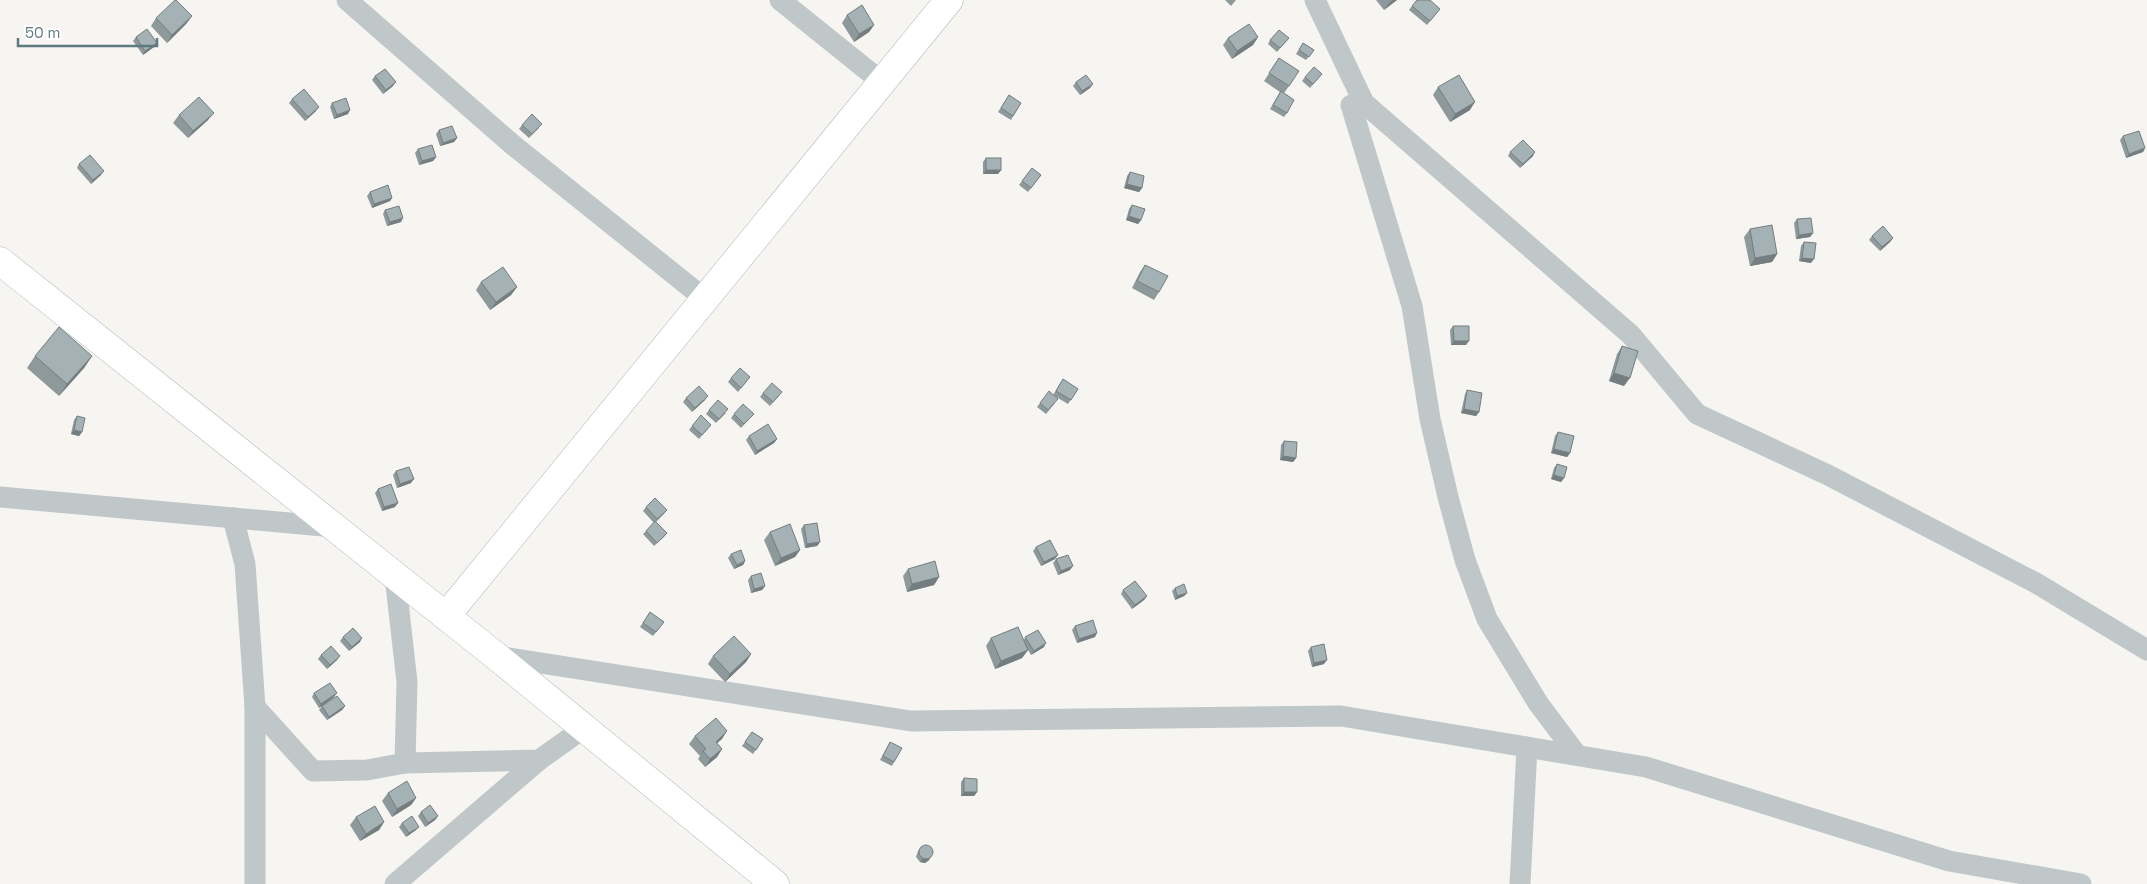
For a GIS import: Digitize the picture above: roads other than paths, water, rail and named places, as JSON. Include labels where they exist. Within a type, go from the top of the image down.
[{"type":"street","points":[[347,0],[513,145],[705,299]]},
{"type":"street","points":[[780,0],[882,82]]},
{"type":"street","points":[[446,616],[949,0]]},
{"type":"street","points":[[1315,0],[1364,103],[1631,335],[1697,414],[1828,475],[2036,583],[2147,650]]},
{"type":"street","points":[[1351,105],[1412,306],[1430,419],[1448,497],[1466,560],[1487,619],[1538,703],[1577,755]]},
{"type":"street","points":[[0,261],[496,656],[775,884]]},
{"type":"street","points":[[0,497],[334,527]]},
{"type":"street","points":[[233,518],[245,564],[255,707],[255,884]]},
{"type":"street","points":[[395,576],[407,682],[405,763]]},
{"type":"street","points":[[496,656],[911,721],[1341,716],[1646,767],[1949,861],[2081,884]]},
{"type":"street","points":[[255,707],[313,771],[367,770],[405,763],[539,760]]},
{"type":"street","points":[[395,884],[539,760],[584,728]]},
{"type":"street","points":[[1520,884],[1527,747]]}]
